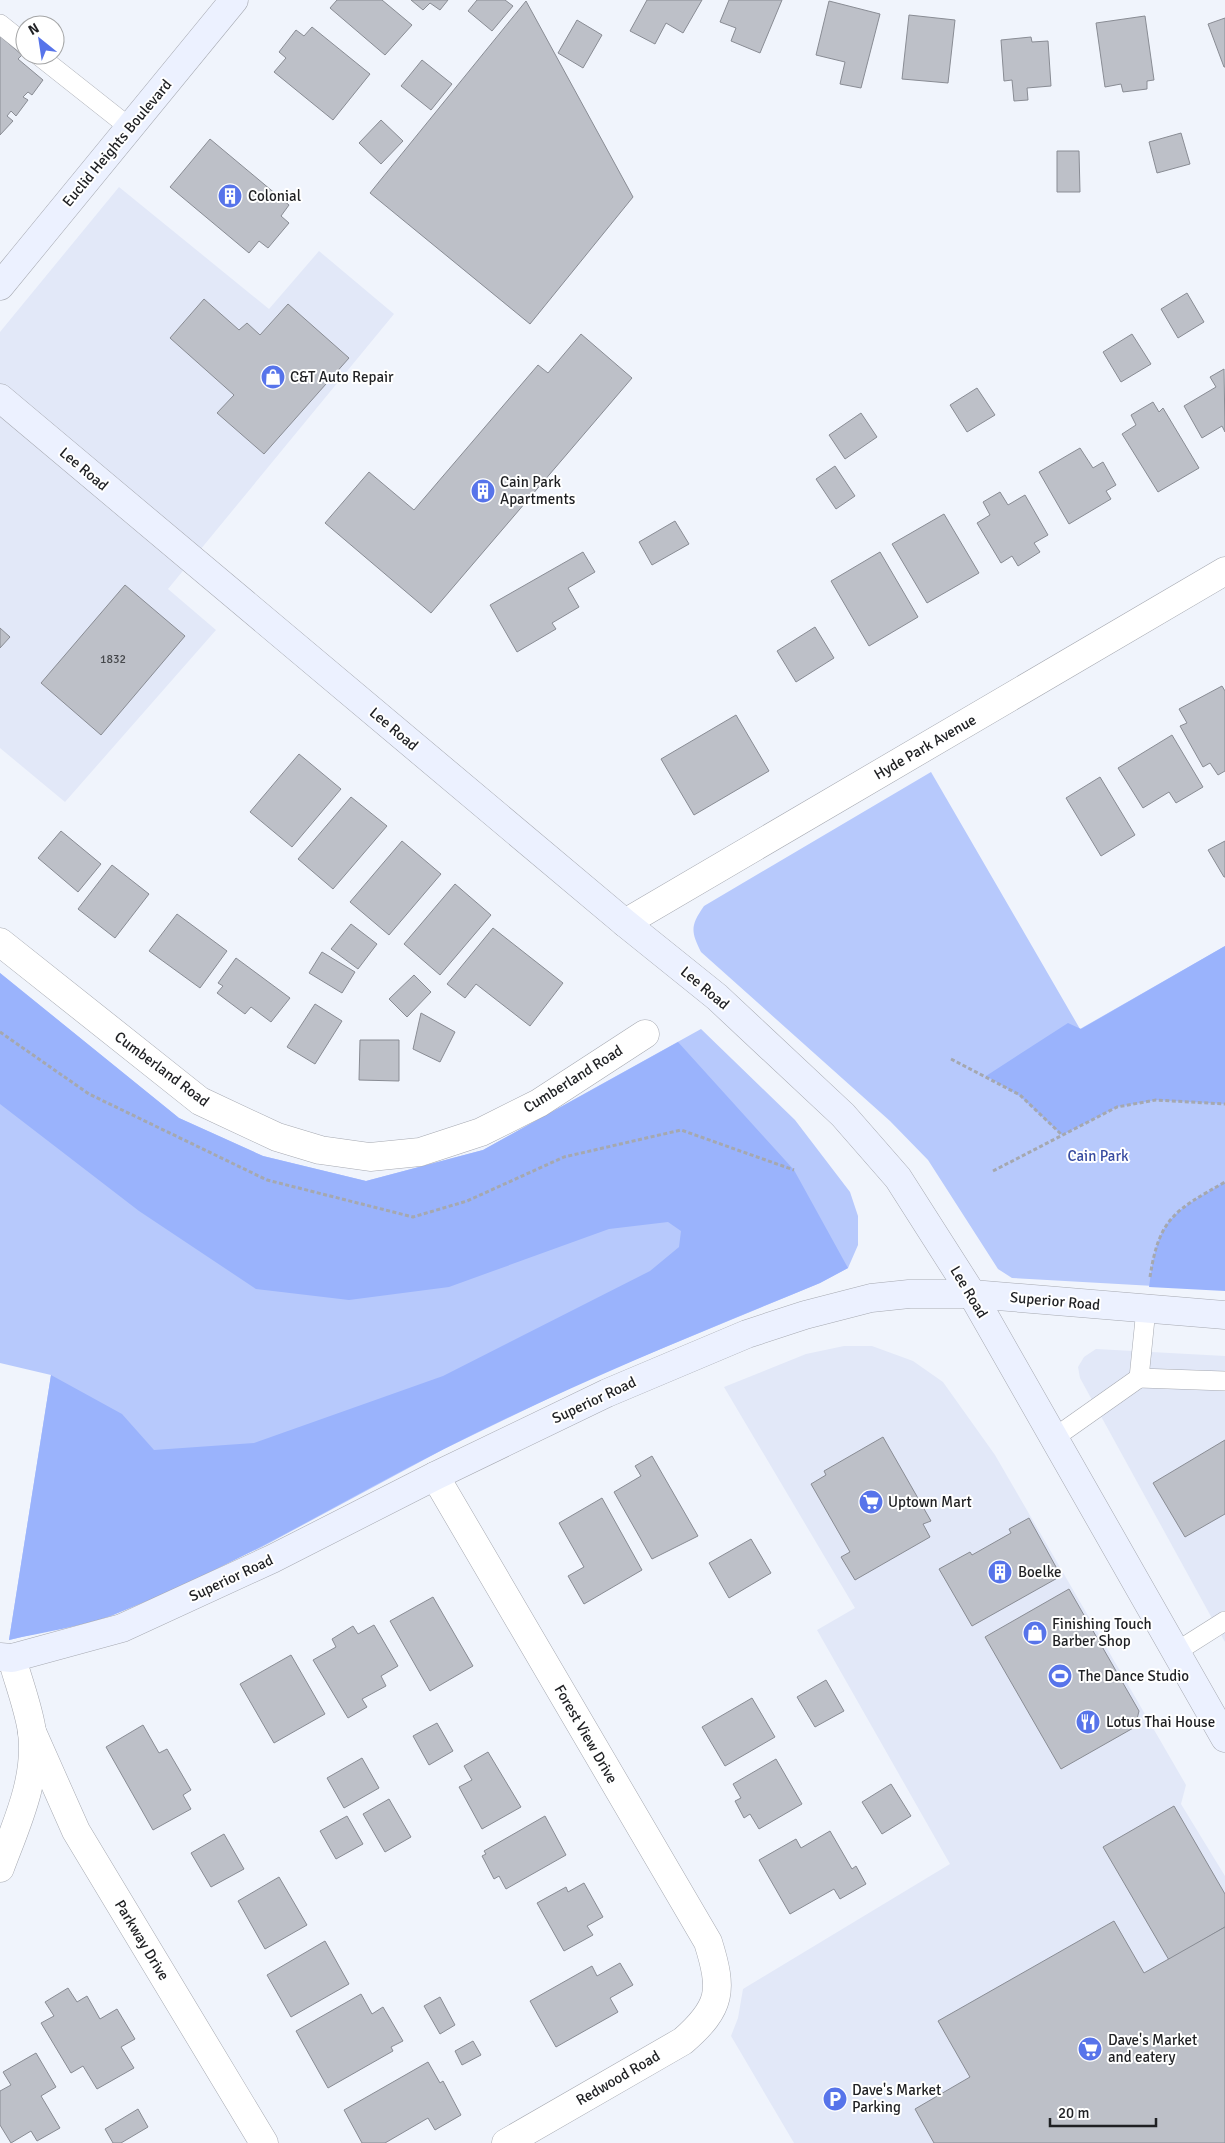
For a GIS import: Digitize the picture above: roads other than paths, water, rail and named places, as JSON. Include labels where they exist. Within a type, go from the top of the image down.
[{"type":"main road","name":"Euclid Heights Boulevard","points":[[0,286],[234,0]]},
{"type":"main road","name":"Lee Road","points":[[0,398],[626,923],[717,997],[844,1115],[898,1178],[972,1294],[1225,1738]]},
{"type":"main road","name":"Superior Road","points":[[6,1658],[122,1628],[272,1559],[435,1476],[608,1393],[747,1334],[805,1315],[886,1295],[972,1294],[1225,1315]]},
{"type":"street","name":"Hyde Park Avenue","points":[[626,923],[1225,571]]},
{"type":"street","name":"Cumberland Road","points":[[0,942],[200,1101],[277,1137],[320,1150],[370,1157],[420,1152],[481,1132],[539,1103],[646,1034]]},
{"type":"street","name":"Forest View Drive","points":[[435,1476],[708,1942],[717,1971],[717,1998]]},
{"type":"street","points":[[0,1868],[19,1818],[30,1778],[32,1732],[6,1658]]},
{"type":"street","name":"Parkway Drive","points":[[32,1732],[76,1831],[264,2143]]},
{"type":"street","name":"Redwood Road","points":[[506,2143],[683,2041],[704,2023],[717,1998]]},
{"type":"lane","points":[[0,24],[15,36]]},
{"type":"lane","points":[[51,65],[129,127]]},
{"type":"lane","points":[[1139,1378],[1146,1308]]},
{"type":"lane","points":[[1054,1438],[1139,1378],[1225,1381]]},
{"type":"lane","points":[[1176,1652],[1225,1621]]},
{"type":"place","name":"Colonial","points":[[230,196]]},
{"type":"place","name":"C&T Auto Repair","points":[[273,377]]},
{"type":"place","name":"Cain Park Apartments","points":[[483,491]]},
{"type":"place","name":"Uptown Mart","points":[[871,1502]]},
{"type":"place","name":"Boelke","points":[[1000,1572]]},
{"type":"place","name":"Finishing Touch Barber Shop","points":[[1035,1633]]},
{"type":"place","name":"The Dance Studio","points":[[1060,1676]]},
{"type":"place","name":"Lotus Thai House","points":[[1088,1722]]},
{"type":"place","name":"Dave's Market and eatery","points":[[1090,2049]]},
{"type":"place","name":"Dave's Market Parking","points":[[835,2099]]},
{"type":"park label","name":"Cain Park","points":[[1098,1156]]}]
